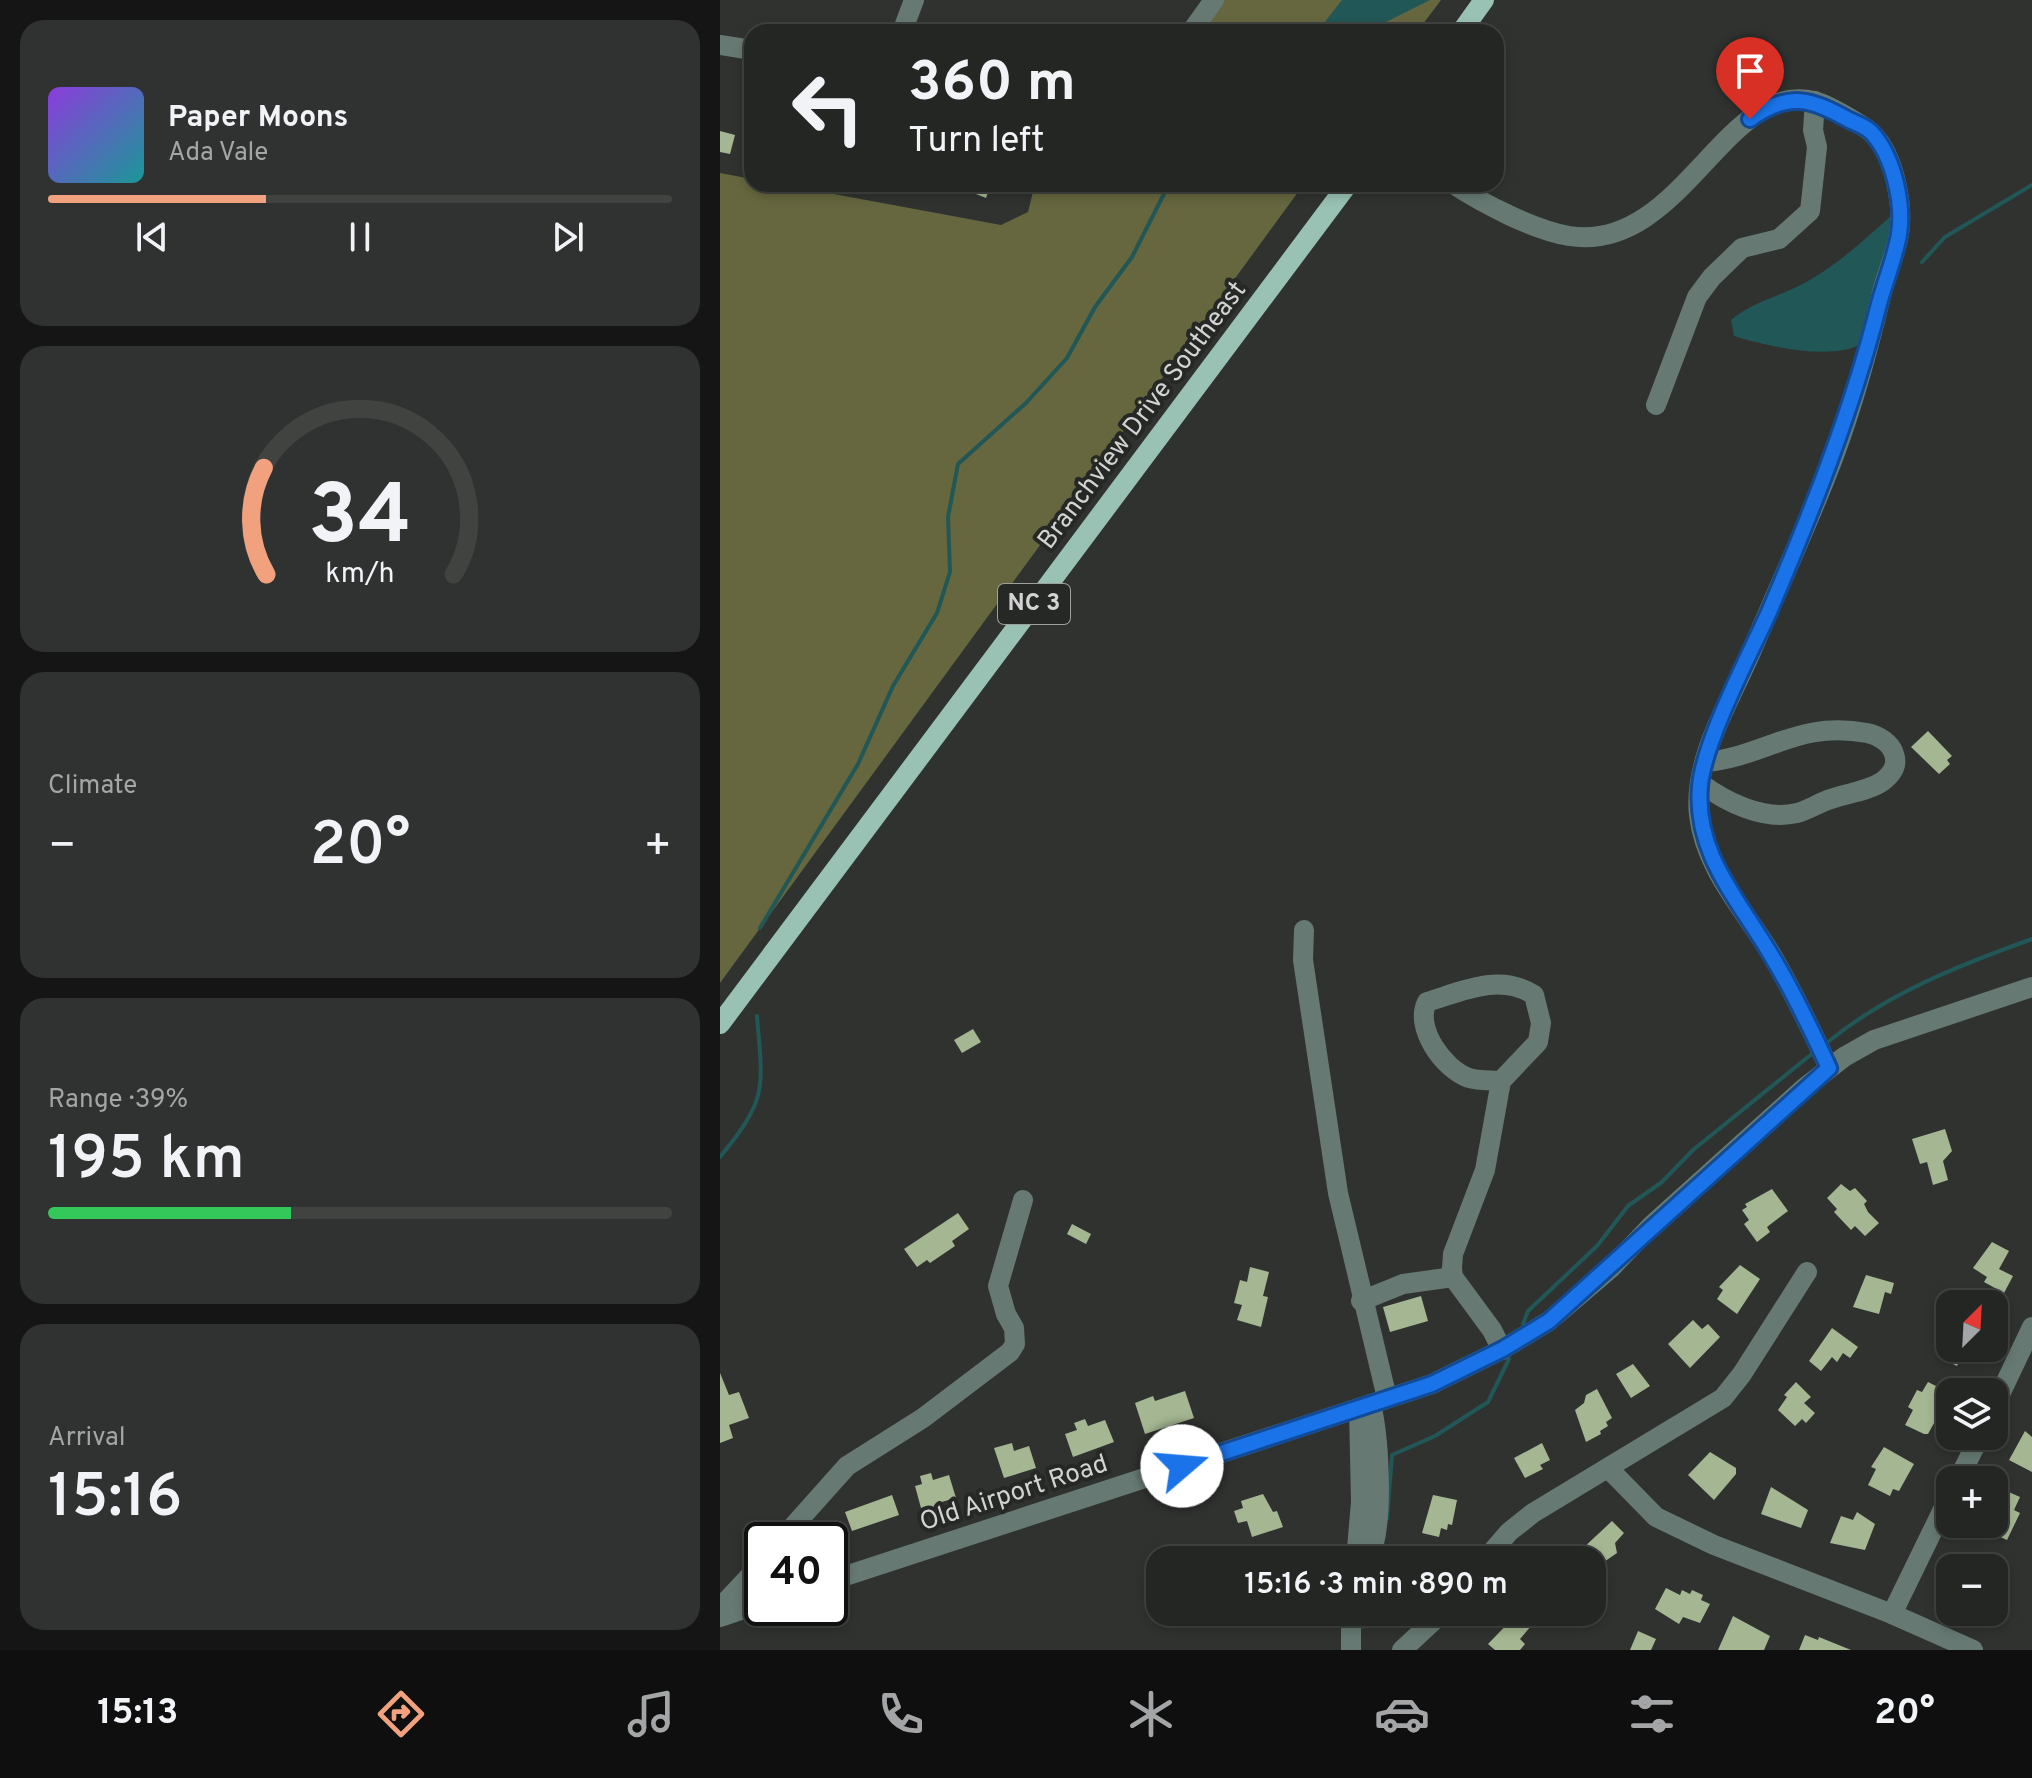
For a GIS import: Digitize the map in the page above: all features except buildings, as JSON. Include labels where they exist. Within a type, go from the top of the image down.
[{"type":"main road","points":[[1467,24],[1484,0]]},
{"type":"main road","name":"Branchview Drive Southeast","points":[[720,1024],[1342,192]]},
{"type":"street","points":[[905,24],[914,0]]},
{"type":"street","points":[[1197,24],[1214,0]]},
{"type":"street","points":[[720,45],[744,49]]},
{"type":"street","points":[[1465,192],[1487,206],[1569,236],[1617,233],[1650,217],[1734,131],[1766,107],[1797,100],[1815,101],[1870,131],[1889,162],[1900,202],[1899,234],[1866,359],[1824,481],[1706,762],[1700,783],[1699,816],[1711,858],[1730,895],[1793,992],[1829,1068]]},
{"type":"street","points":[[1656,405],[1697,297],[1704,287],[1742,248],[1779,239],[1810,211],[1817,147],[1813,130],[1815,101]]},
{"type":"street","points":[[1700,783],[1714,794],[1758,812],[1797,813],[1880,783],[1895,766],[1896,759],[1893,749],[1874,735],[1831,729],[1789,736],[1727,760],[1706,762]]},
{"type":"street","points":[[1304,930],[1303,960],[1338,1193],[1361,1301],[1379,1459],[1376,1516],[1371,1546]]},
{"type":"street","points":[[1501,1081],[1467,1077],[1432,1046],[1422,1020],[1427,1002],[1494,982],[1524,989],[1534,995],[1541,1023],[1538,1042],[1501,1081],[1485,1170],[1453,1254],[1453,1277],[1492,1330],[1502,1350]]},
{"type":"street","name":"Old Airport Road","points":[[848,1575],[1432,1384],[1502,1350],[1549,1321],[1610,1269],[1652,1225],[1829,1068],[1874,1040],[2032,987]]},
{"type":"street","points":[[797,1522],[847,1466],[923,1418],[1010,1352],[1015,1344],[1014,1328],[1006,1314],[998,1286],[1023,1200]]},
{"type":"street","points":[[1497,1546],[1533,1513],[1723,1398],[1750,1363],[1807,1272]]},
{"type":"street","points":[[1361,1301],[1403,1284],[1453,1277]]},
{"type":"street","points":[[2008,1378],[2032,1327]]},
{"type":"street","points":[[1357,1546],[1372,1403]]},
{"type":"street","points":[[1608,1468],[1656,1517],[1714,1545],[1892,1614],[1973,1650]]},
{"type":"street","points":[[1892,1614],[1936,1524]]},
{"type":"street","points":[[720,1608],[744,1582]]},
{"type":"street","points":[[720,1617],[744,1609]]},
{"type":"street","points":[[1351,1626],[1351,1650]]},
{"type":"street","points":[[1402,1650],[1428,1626]]},
{"type":"shaded area","points":[[1222,0],[1441,0],[1423,24],[1208,24]]},
{"type":"shaded area","points":[[720,173],[744,178],[744,192],[823,192],[1001,225],[1028,212],[1033,192],[1298,192],[720,983]]},
{"type":"water","points":[[1342,0],[1430,0],[1382,24],[1323,24]]},
{"type":"water","points":[[1891,216],[1893,224],[1861,344],[1848,349],[1816,352],[1734,336],[1731,320],[1740,313],[1824,271]]},
{"type":"waterway","points":[[1922,262],[1945,237],[2032,185]]},
{"type":"waterway","points":[[760,928],[858,764],[893,686],[937,613],[950,572],[948,517],[958,464],[1026,403],[1067,358],[1095,307],[1132,257],[1165,192]]},
{"type":"waterway","points":[[1829,1041],[1901,994],[2032,939]]},
{"type":"waterway","points":[[720,1157],[747,1120],[759,1092],[757,1016]]},
{"type":"waterway","points":[[1523,1324],[1528,1311],[1597,1246],[1628,1206],[1662,1182],[1693,1150],[1813,1053]]},
{"type":"waterway","points":[[1387,1518],[1392,1455],[1435,1436],[1488,1402],[1509,1359]]},
{"type":"route","points":[[1182,1466],[1432,1384],[1503,1349],[1549,1321],[1829,1068],[1793,992],[1730,895],[1711,858],[1699,816],[1700,783],[1715,734],[1805,528],[1850,407],[1899,234],[1900,202],[1889,162],[1870,131],[1815,101],[1797,100],[1766,107],[1750,119]]}]
